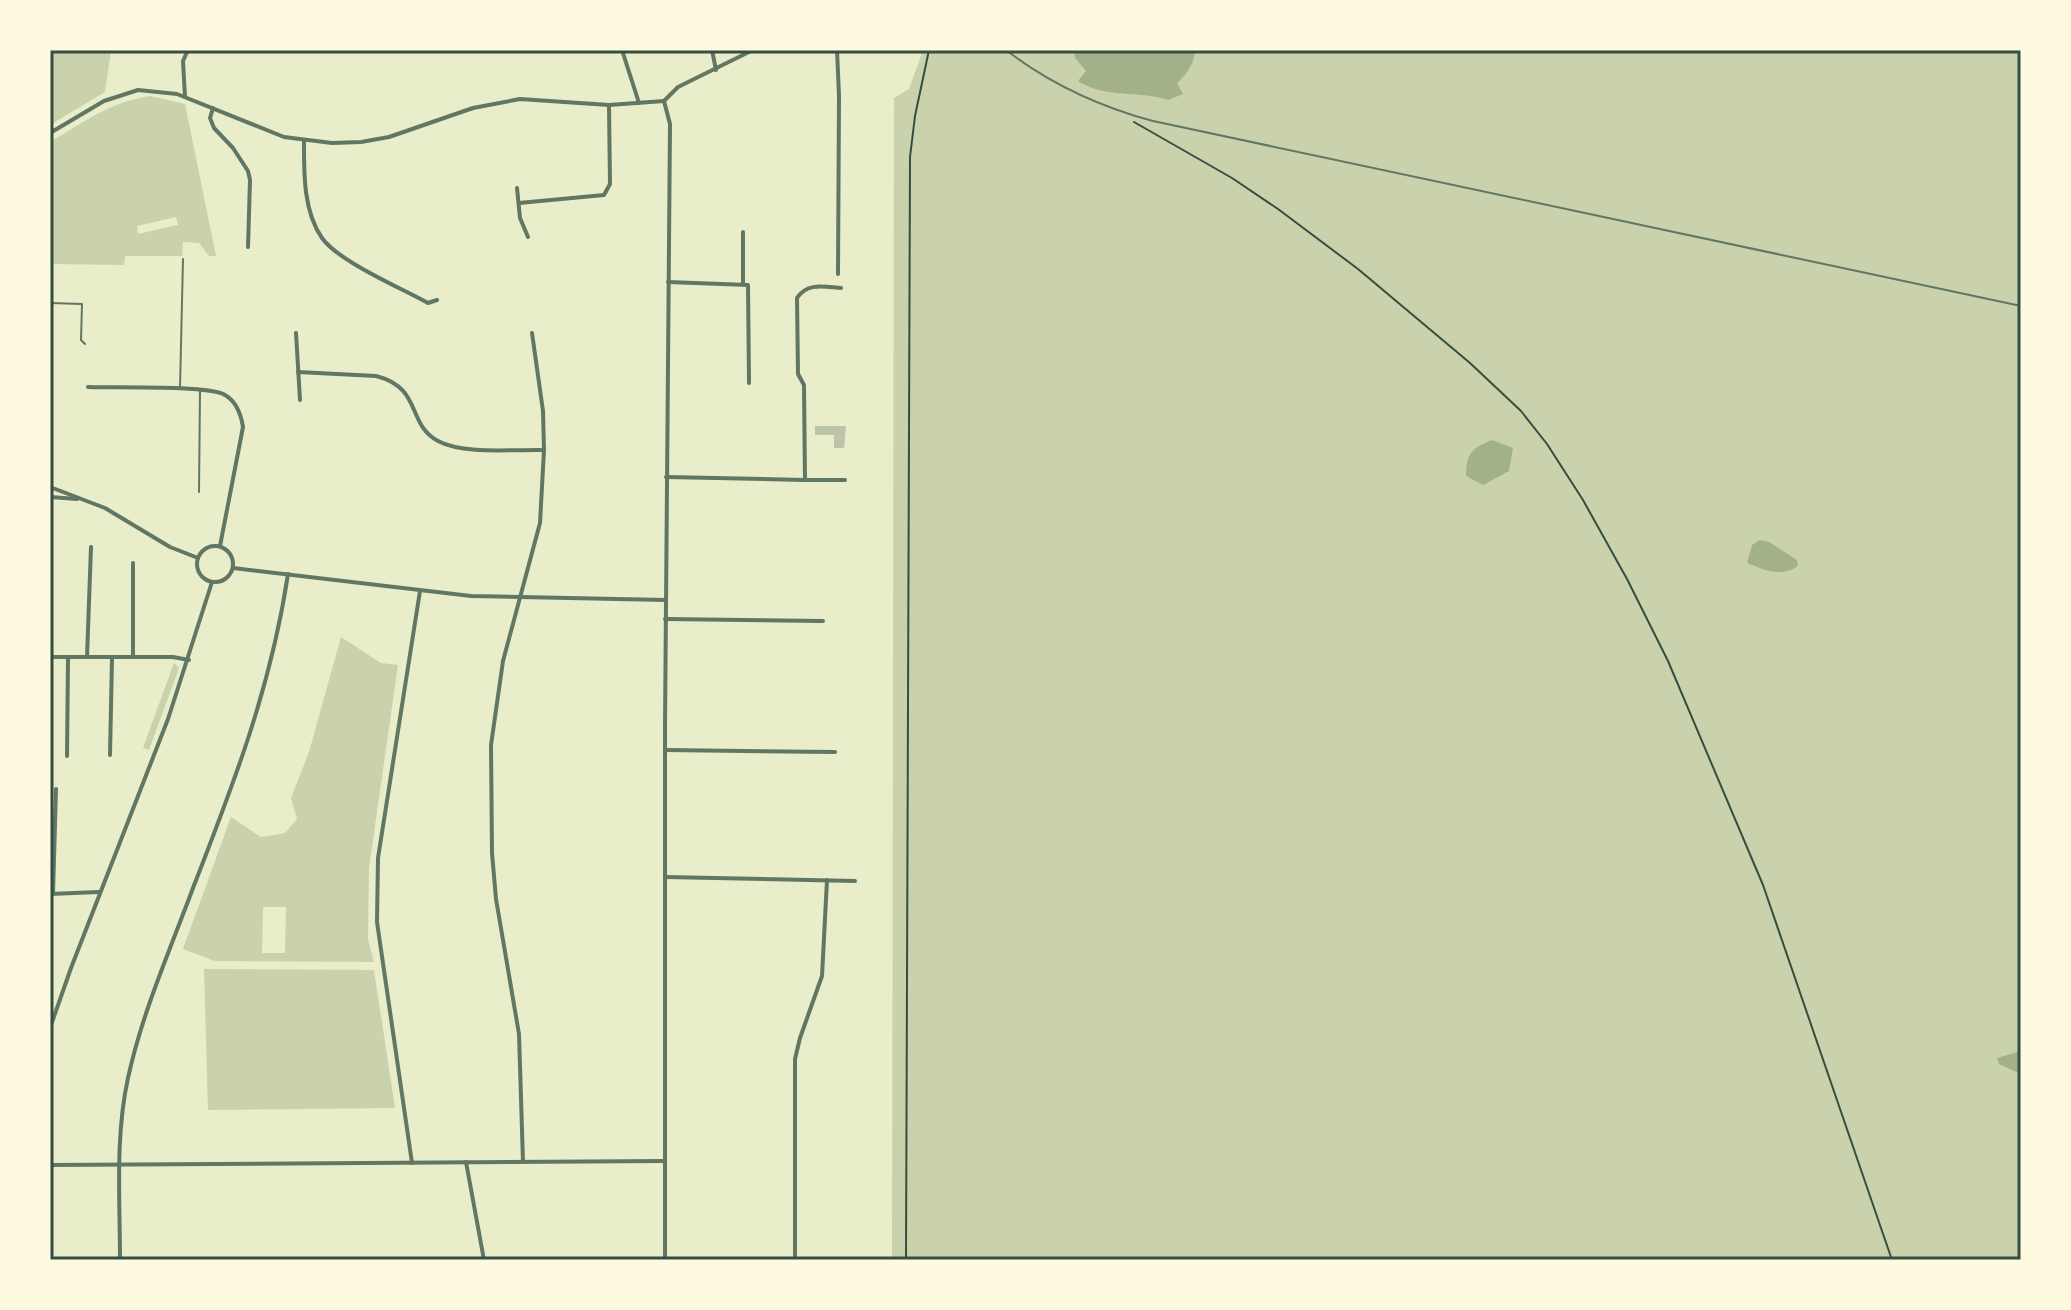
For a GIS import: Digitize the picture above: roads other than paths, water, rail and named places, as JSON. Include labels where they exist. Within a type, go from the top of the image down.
[{"type":"street","points":[[185,97],[183,61],[188,50]]},
{"type":"street","points":[[622,50],[639,103]]},
{"type":"street","points":[[712,50],[716,70]]},
{"type":"street","points":[[50,133],[104,101],[127,92],[149,90],[185,97],[268,132],[304,141],[373,141],[473,108],[520,99],[609,105],[664,101],[678,87],[753,50]]},
{"type":"street","points":[[837,50],[838,274]]},
{"type":"street","points":[[664,101],[670,124],[665,619],[665,1260]]},
{"type":"street","points":[[519,203],[604,195],[610,184],[609,105]]},
{"type":"street","points":[[213,108],[210,118],[214,128],[233,148],[248,171],[248,247]]},
{"type":"street","points":[[304,141],[306,195],[322,239],[336,252],[428,303],[437,300]]},
{"type":"street","points":[[517,188],[520,218],[528,237]]},
{"type":"street","points":[[743,232],[743,283]]},
{"type":"street","points":[[668,282],[748,285],[749,383]]},
{"type":"street","points":[[805,480],[804,385],[798,374],[797,298],[802,290],[811,287],[841,288]]},
{"type":"street","points":[[296,333],[300,400]]},
{"type":"street","points":[[523,1162],[522,1058],[496,899],[490,803],[496,702],[540,523],[543,411],[532,333]]},
{"type":"street","points":[[298,372],[388,379],[410,397],[426,432],[448,445],[467,449],[544,450]]},
{"type":"street","points":[[88,387],[200,389],[224,394],[232,401],[240,413],[243,427],[220,546]]},
{"type":"street","points":[[666,477],[845,480]]},
{"type":"street","points":[[50,487],[124,518],[170,547],[198,558]]},
{"type":"street","points":[[50,497],[84,500]]},
{"type":"street","points":[[220,546],[231,554],[233,568],[227,578],[212,582],[200,573],[198,558],[207,547],[220,546]]},
{"type":"street","points":[[87,657],[91,547]]},
{"type":"street","points":[[133,563],[133,657]]},
{"type":"street","points":[[233,568],[420,591],[666,600]]},
{"type":"street","points":[[120,1260],[123,1105],[137,1042],[254,723],[272,665],[288,574]]},
{"type":"street","points":[[50,1028],[189,660],[212,582]]},
{"type":"street","points":[[412,1163],[375,897],[378,858],[420,591]]},
{"type":"street","points":[[665,619],[823,621]]},
{"type":"street","points":[[50,657],[173,657],[189,660]]},
{"type":"street","points":[[67,756],[68,657]]},
{"type":"street","points":[[110,755],[112,657]]},
{"type":"street","points":[[665,750],[835,752]]},
{"type":"street","points":[[56,789],[52,894],[100,892]]},
{"type":"street","points":[[665,877],[855,881]]},
{"type":"street","points":[[795,1260],[795,1059],[822,976],[827,880]]},
{"type":"street","points":[[50,1165],[665,1161]]},
{"type":"street","points":[[466,1162],[484,1260]]},
{"type":"lane","points":[[1006,50],[1065,87],[1139,117],[2021,306]]},
{"type":"lane","points":[[180,389],[183,259]]},
{"type":"lane","points":[[50,303],[82,304],[81,340],[85,344]]},
{"type":"lane","points":[[199,492],[200,389]]}]
